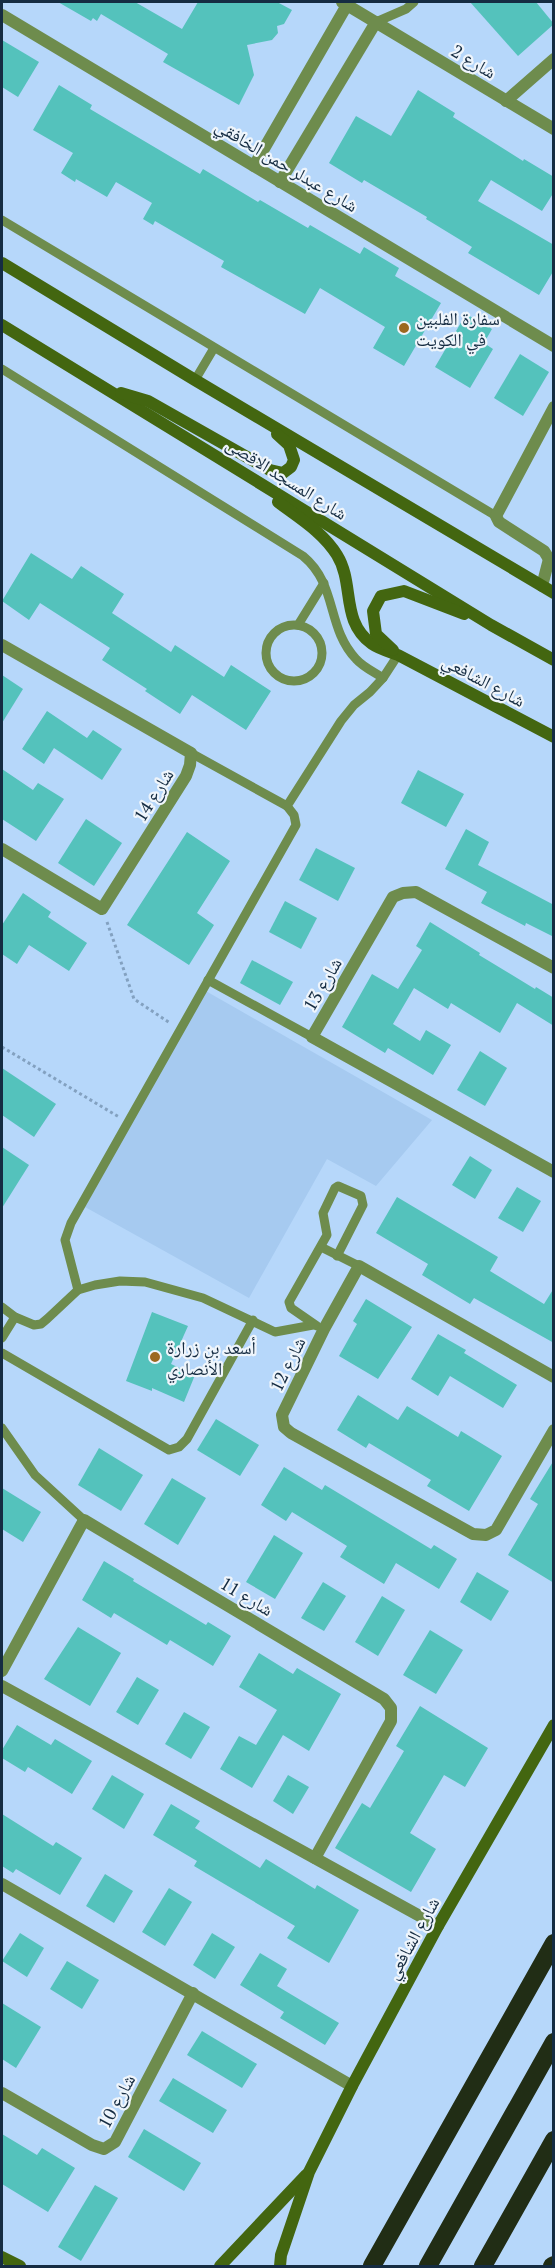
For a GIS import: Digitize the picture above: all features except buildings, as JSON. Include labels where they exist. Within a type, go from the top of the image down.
[{"type":"highway","points":[[372,2266],[554,1943]]},
{"type":"highway","points":[[428,2266],[554,2042]]},
{"type":"highway","points":[[483,2266],[554,2140]]},
{"type":"main road","name":"شارع المسجد الاقصى","points":[[2,263],[268,424],[554,592]]},
{"type":"main road","name":"شارع المسجد الاقصى","points":[[2,325],[491,624],[554,660]]},
{"type":"main road","points":[[103,388],[148,401],[270,471],[284,473],[291,467],[294,460],[289,445],[268,424]]},
{"type":"main road","name":"شارع الشافعي","points":[[220,457],[322,535],[338,556],[346,575],[349,609],[357,629],[372,644],[398,655],[554,737]]},
{"type":"main road","name":"شارع الشافعي","points":[[398,655],[376,634],[372,611],[381,596],[404,591],[491,624]]},
{"type":"main road","name":"شارع الشافعي","points":[[280,2266],[281,2255],[309,2172],[352,2086],[438,1926],[554,1725]]},
{"type":"main road","name":"شارع الشافعي","points":[[220,2266],[309,2172]]},
{"type":"main road","points":[[2,2257],[20,2266]]},
{"type":"street","name":"شارع 2","points":[[254,166],[344,3],[554,129]]},
{"type":"street","name":"شارع عبدلر حمن الخافقي","points":[[2,15],[554,346]]},
{"type":"street","points":[[280,182],[376,22]]},
{"type":"street","points":[[506,101],[554,59]]},
{"type":"street","points":[[542,586],[551,560],[544,551],[499,522],[496,516],[554,407]]},
{"type":"street","name":"شارع 14","points":[[2,645],[191,753],[186,776],[102,909]]},
{"type":"street","points":[[2,849],[102,909]]},
{"type":"street","name":"شارع 13","points":[[554,968],[416,892],[403,893],[393,897],[312,1037],[554,1172]]},
{"type":"street","points":[[359,1266],[554,1377]]},
{"type":"street","name":"شارع 12","points":[[359,1266],[319,1327],[282,1414],[284,1427],[291,1433],[473,1534],[486,1535],[496,1530],[554,1430]]},
{"type":"street","points":[[2,1671],[84,1520]]},
{"type":"street","name":"شارع 11","points":[[84,1520],[384,1699],[391,1708],[390,1721],[315,1858]]},
{"type":"street","points":[[2,1686],[438,1926]]},
{"type":"street","points":[[2,1884],[352,2086]]},
{"type":"street","name":"شارع 10","points":[[2,2093],[92,2145],[105,2149],[115,2142],[193,1993]]},
{"type":"lane","points":[[376,22],[406,9],[414,2]]},
{"type":"lane","points":[[2,220],[496,516]]},
{"type":"lane","points":[[195,380],[214,348]]},
{"type":"lane","points":[[2,369],[303,556],[315,566],[324,583],[337,628],[345,644],[356,660],[383,678]]},
{"type":"lane","points":[[298,625],[313,633],[318,639],[322,655],[316,671],[310,677],[294,682],[278,677],[272,671],[266,656],[266,647],[274,633],[281,628],[298,625],[324,583]]},
{"type":"lane","points":[[286,806],[341,721],[354,705],[383,678],[398,655]]},
{"type":"lane","points":[[78,1290],[66,1247],[66,1233],[296,825],[294,814],[286,806],[191,753]]},
{"type":"lane","points":[[207,980],[312,1037]]},
{"type":"lane","points":[[319,1327],[291,1308],[289,1302],[321,1247],[327,1233],[324,1211],[335,1188],[341,1186],[361,1196],[363,1204],[337,1256]]},
{"type":"lane","points":[[321,1247],[359,1266]]},
{"type":"lane","points":[[2,1308],[15,1317],[34,1325],[41,1324],[78,1290],[120,1281],[145,1282],[202,1298],[278,1333],[319,1327]]},
{"type":"lane","points":[[2,1338],[15,1317]]},
{"type":"lane","points":[[2,1353],[169,1450],[179,1447],[187,1439],[253,1320]]},
{"type":"lane","points":[[2,1428],[30,1470],[84,1520]]},
{"type":"path","points":[[102,909],[134,999],[180,1029]]},
{"type":"path","points":[[2,1047],[129,1122]]},
{"type":"shaded area","points":[[204,990],[432,1120],[376,1186],[327,1159],[249,1298],[85,1207]]},
{"type":"place","name":"سفارة الفلبين في الكويت","points":[[404,328]]},
{"type":"place","name":"أسعد بن زرارة الأنصاري","points":[[155,1357]]}]
